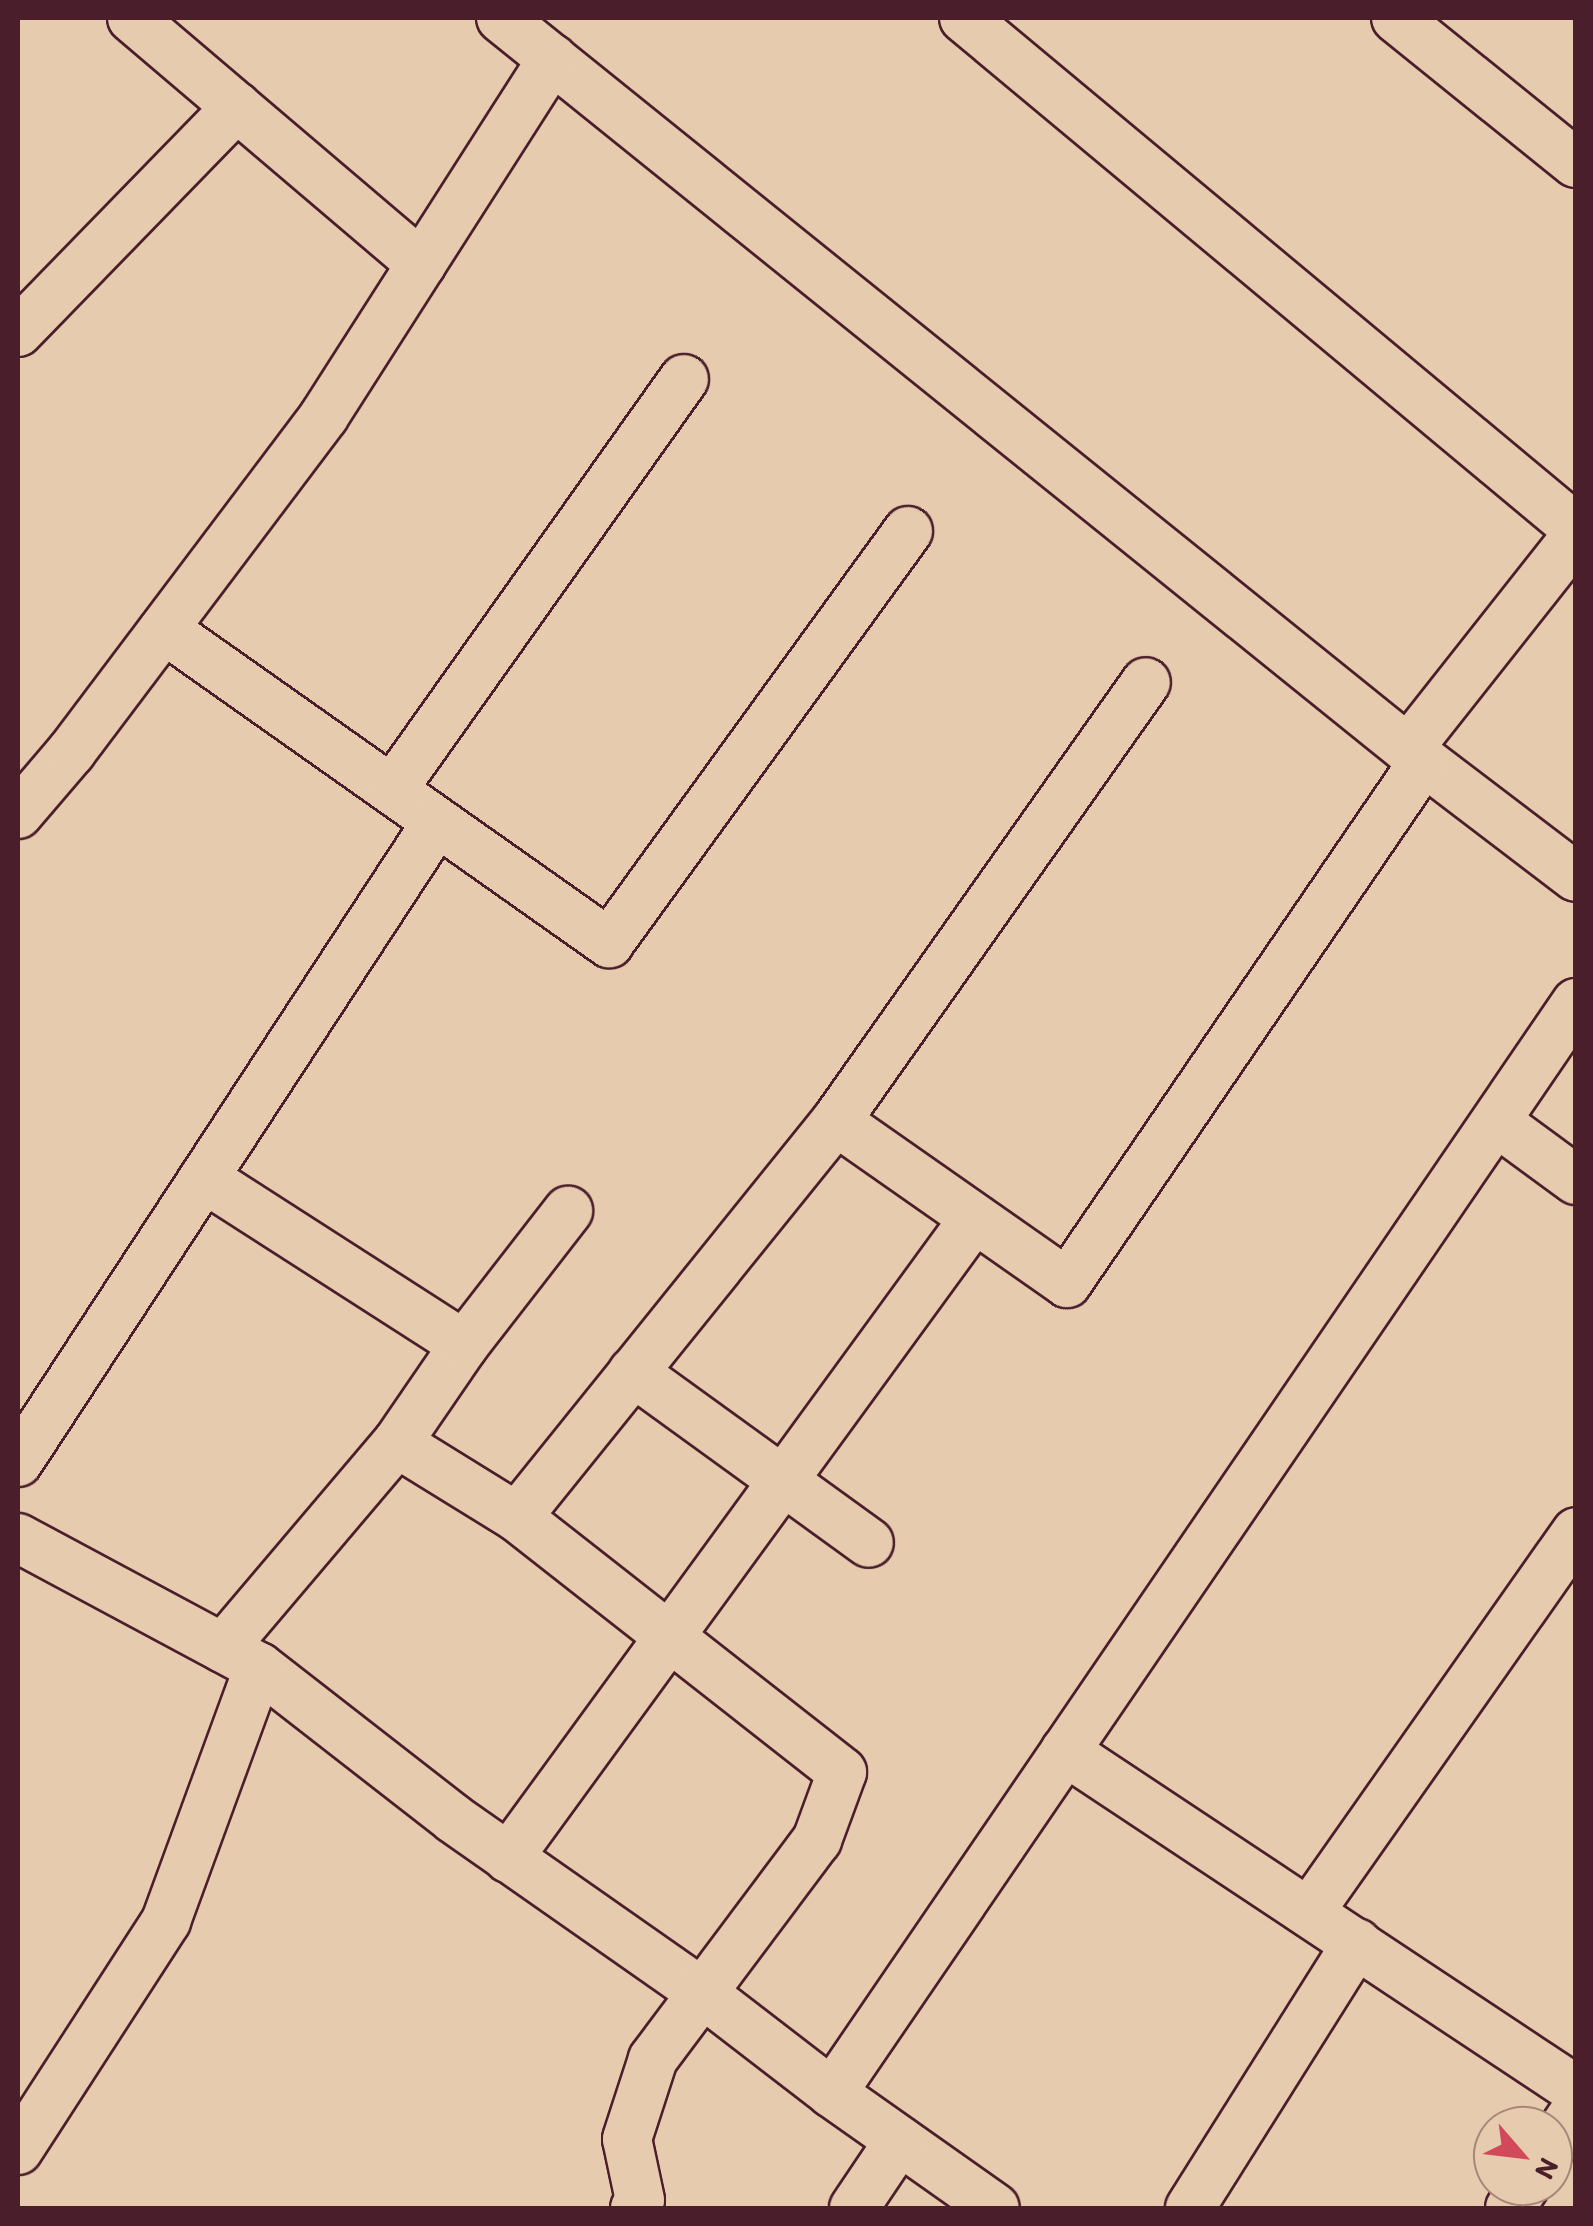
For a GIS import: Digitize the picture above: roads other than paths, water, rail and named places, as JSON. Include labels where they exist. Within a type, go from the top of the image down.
[{"type":"street","points":[[132,18],[421,264]]},
{"type":"street","points":[[501,18],[1416,755],[1576,877]]},
{"type":"street","points":[[964,18],[1576,528]]},
{"type":"street","points":[[1396,18],[1576,163]]},
{"type":"street","points":[[18,814],[324,416],[552,58]]},
{"type":"street","points":[[18,332],[236,107]]},
{"type":"street","points":[[392,790],[684,379]]},
{"type":"street","points":[[164,628],[609,944],[908,531]]},
{"type":"street","points":[[836,1120],[1067,1283],[1416,755],[1576,536]]},
{"type":"street","points":[[517,1517],[836,1120],[1146,682]]},
{"type":"street","points":[[18,1462],[438,822]]},
{"type":"street","points":[[832,2093],[1576,1003]]},
{"type":"street","points":[[1497,1122],[1576,1180]]},
{"type":"street","points":[[204,1178],[464,1346]]},
{"type":"street","points":[[18,2150],[166,1921],[241,1657],[464,1346],[568,1211]]},
{"type":"street","points":[[508,1858],[973,1220]]},
{"type":"street","points":[[634,1372],[869,1543]]},
{"type":"street","points":[[396,1443],[517,1517],[842,1772],[817,1840],[652,2059],[627,2139],[640,2200],[634,2208]]},
{"type":"street","points":[[1310,1911],[1576,1532]]},
{"type":"street","points":[[18,1538],[241,1657],[508,1858],[702,1992],[832,2093],[994,2208]]},
{"type":"street","points":[[1065,1751],[1576,2090]]},
{"type":"street","points":[[1190,2208],[1357,1942]]},
{"type":"street","points":[[854,2208],[899,2141]]}]
